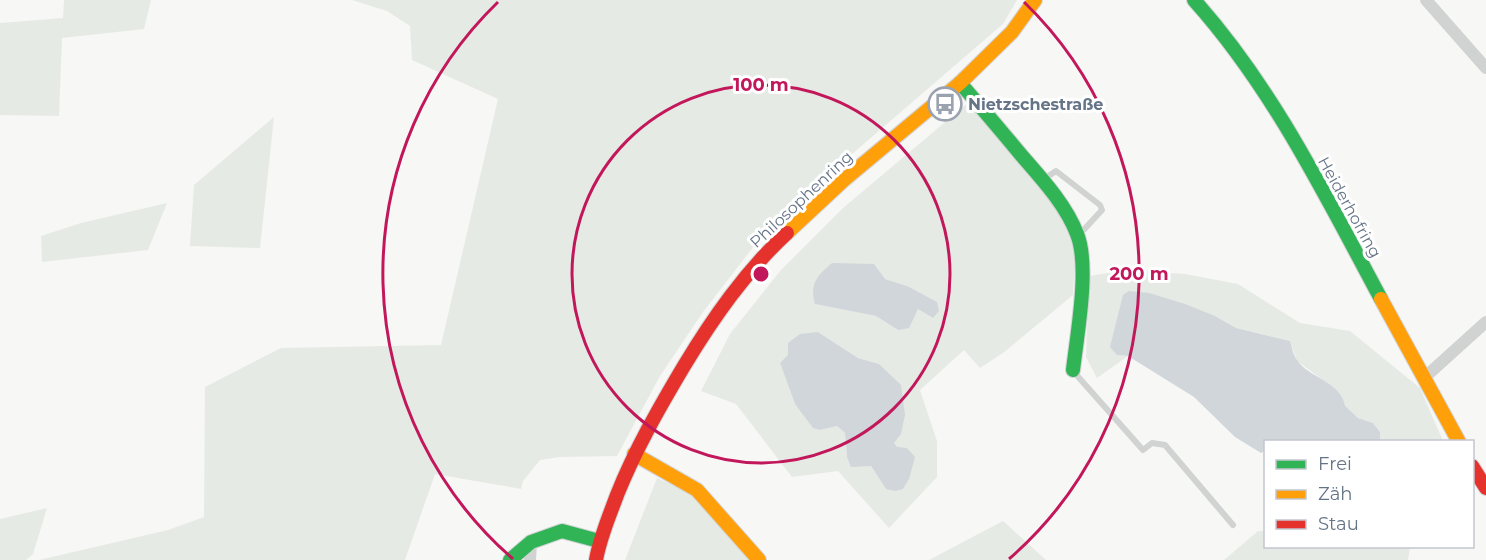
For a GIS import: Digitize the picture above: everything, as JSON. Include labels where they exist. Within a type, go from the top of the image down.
[{"type":"street","name":"Philosophenring","points":[[596,560],[600,542],[634,454],[668,392],[712,320],[763,255],[845,179],[960,83],[1012,32],[1035,0]]},
{"type":"street","name":"Heiderhofring","points":[[1194,0],[1228,39],[1267,96],[1302,154],[1458,440]]},
{"type":"street","points":[[1426,0],[1486,68]]},
{"type":"street","points":[[960,83],[1043,180],[1062,206],[1078,235],[1082,295],[1073,370]]},
{"type":"street","points":[[1424,378],[1486,322]]},
{"type":"street","points":[[634,454],[697,490],[759,560]]},
{"type":"street","points":[[1474,468],[1486,488]]},
{"type":"street","points":[[510,560],[531,542],[562,531],[600,542]]},
{"type":"street","points":[[530,560],[531,542]]},
{"type":"lane","points":[[1043,180],[1056,171],[1100,205],[1102,210],[1078,235]]},
{"type":"lane","points":[[1073,370],[1143,450],[1152,443],[1165,445],[1233,525]]},
{"type":"shaded area","points":[[64,0],[151,0],[144,29],[62,38],[59,116],[0,115],[0,23],[63,18]]},
{"type":"shaded area","points":[[352,0],[1017,0],[1003,24],[830,173],[754,246],[703,312],[660,376],[617,456],[560,457],[540,460],[523,481],[521,489],[435,474],[405,560],[39,560],[168,530],[204,517],[205,387],[281,348],[441,345],[498,99],[412,60],[410,26],[387,11]]},
{"type":"shaded area","points":[[969,102],[1066,220],[1075,256],[1073,295],[1003,353],[980,368],[964,350],[920,390],[937,441],[937,477],[889,528],[838,471],[792,477],[736,404],[701,391],[730,334],[781,270],[843,208]],"holes":[[[885,279],[907,286],[933,318],[918,309],[898,330],[876,316],[815,304]],[[818,332],[858,358],[879,364],[894,443],[897,447],[886,489],[871,466],[847,457],[845,433],[837,426],[820,430],[795,404],[780,363]]]},
{"type":"shaded area","points":[[274,117],[260,248],[190,246],[194,185]]},
{"type":"shaded area","points":[[167,203],[148,250],[42,262],[41,236],[81,223]]},
{"type":"shaded area","points":[[832,263],[874,264],[885,279],[907,286],[937,302],[939,311],[933,318],[918,309],[909,328],[898,330],[876,316],[815,304],[813,290],[816,280]]},
{"type":"shaded area","points":[[1128,270],[1185,274],[1238,284],[1300,323],[1350,331],[1420,388],[1443,440],[1380,440],[1380,432],[1373,423],[1358,418],[1344,406],[1334,388],[1297,361],[1290,341],[1236,328],[1215,316],[1117,355],[1128,356],[1097,378],[1086,357],[1089,276]]},
{"type":"shaded area","points":[[1129,291],[1149,293],[1215,316],[1236,328],[1290,341],[1294,356],[1302,366],[1331,385],[1342,398],[1345,406],[1358,418],[1373,423],[1380,432],[1380,440],[1264,440],[1264,452],[1261,453],[1235,437],[1194,397],[1128,356],[1117,355],[1110,347],[1123,295]]},
{"type":"shaded area","points":[[818,332],[858,358],[879,364],[901,385],[905,415],[901,434],[894,443],[897,447],[907,448],[915,457],[909,479],[903,489],[895,491],[886,489],[871,466],[851,467],[847,457],[845,433],[837,426],[820,430],[813,428],[795,404],[780,363],[788,355],[788,343],[800,334]]},
{"type":"shaded area","points":[[657,478],[696,496],[750,560],[625,560]]},
{"type":"shaded area","points":[[47,508],[33,554],[26,560],[0,560],[0,519]]},
{"type":"shaded area","points":[[1003,521],[1046,560],[929,560]]},
{"type":"shaded area","points":[[1258,531],[1264,531],[1264,548],[1410,548],[1408,560],[1224,560]]},
{"type":"traffic: fast","points":[[1194,0],[1249,69],[1273,106],[1318,182],[1381,299]]},
{"type":"traffic: fast","points":[[960,83],[1053,193],[1067,213],[1077,234],[1081,248],[1083,282],[1073,370]]},
{"type":"traffic: fast","points":[[510,560],[531,542],[562,531],[599,541]]},
{"type":"traffic: slow","points":[[787,233],[845,179],[960,83],[1012,32],[1035,0]]},
{"type":"traffic: slow","points":[[1381,299],[1458,440]]},
{"type":"traffic: slow","points":[[634,454],[697,490],[759,560]]},
{"type":"traffic: jam","points":[[596,560],[605,527],[624,478],[675,382],[706,330],[731,296],[757,263],[787,233]]},
{"type":"traffic: jam","points":[[1474,469],[1486,488]]},
{"type":"place","name":"Nietzschestraße","points":[[945,104]]}]
